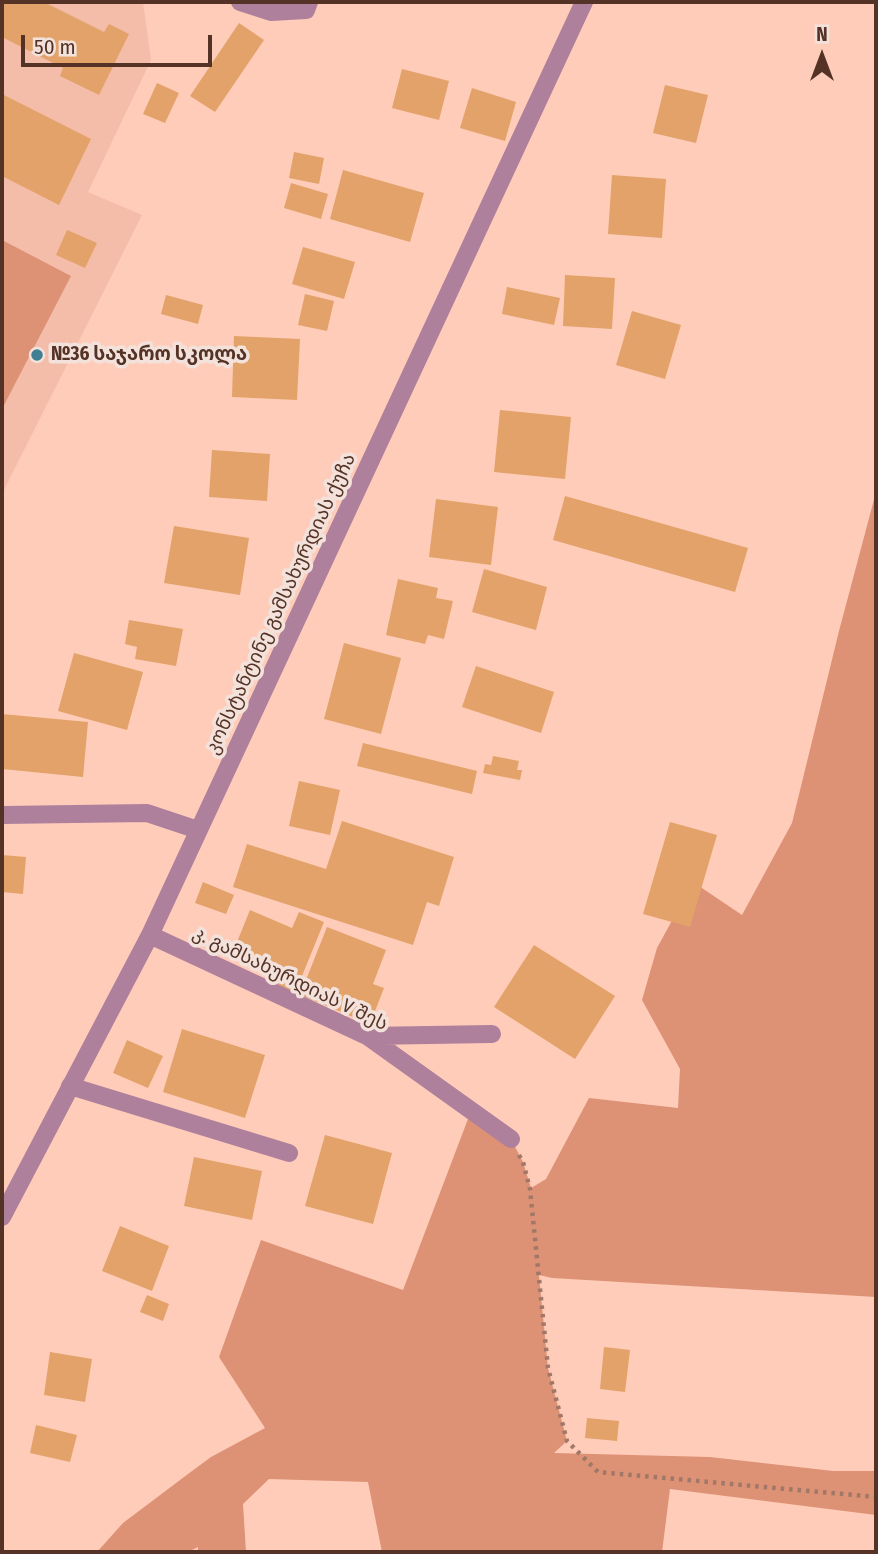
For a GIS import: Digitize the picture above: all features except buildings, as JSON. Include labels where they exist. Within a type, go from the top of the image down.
[{"type":"street","points":[[240,2],[271,12],[306,10],[309,2]]},
{"type":"street","name":"კონსტანტინე გამსახურდიას ქუჩა","points":[[2,1217],[150,935],[584,2]]},
{"type":"street","points":[[2,815],[147,813],[198,830]]},
{"type":"street","name":"კ. გამსახურდიას V შეს","points":[[150,935],[367,1036],[511,1139]]},
{"type":"street","points":[[367,1036],[492,1034]]},
{"type":"street","points":[[70,1086],[289,1153]]},
{"type":"path","points":[[511,1139],[523,1162],[530,1189],[548,1368],[554,1393],[567,1441],[598,1472],[876,1497]]},
{"type":"shaded area","name":"№36 საჯარო სკოლა","points":[[2,2],[143,2],[151,60],[88,192],[142,215],[2,494]]},
{"type":"shaded area","points":[[2,240],[71,276],[2,409]]},
{"type":"shaded area","points":[[876,492],[876,1297],[552,1278],[539,1275],[548,1368],[567,1441],[554,1453],[710,1457],[833,1471],[876,1471],[876,1515],[670,1489],[662,1552],[382,1552],[368,1482],[269,1479],[243,1504],[246,1552],[198,1552],[198,1547],[188,1552],[97,1552],[123,1523],[211,1457],[265,1428],[219,1357],[261,1240],[403,1290],[471,1111],[511,1139],[523,1162],[531,1188],[546,1179],[589,1098],[678,1108],[680,1069],[642,1000],[657,948],[693,882],[742,915],[792,823]]},
{"type":"place","name":"№36 საჯარო სკოლა","points":[[37,355]]}]
